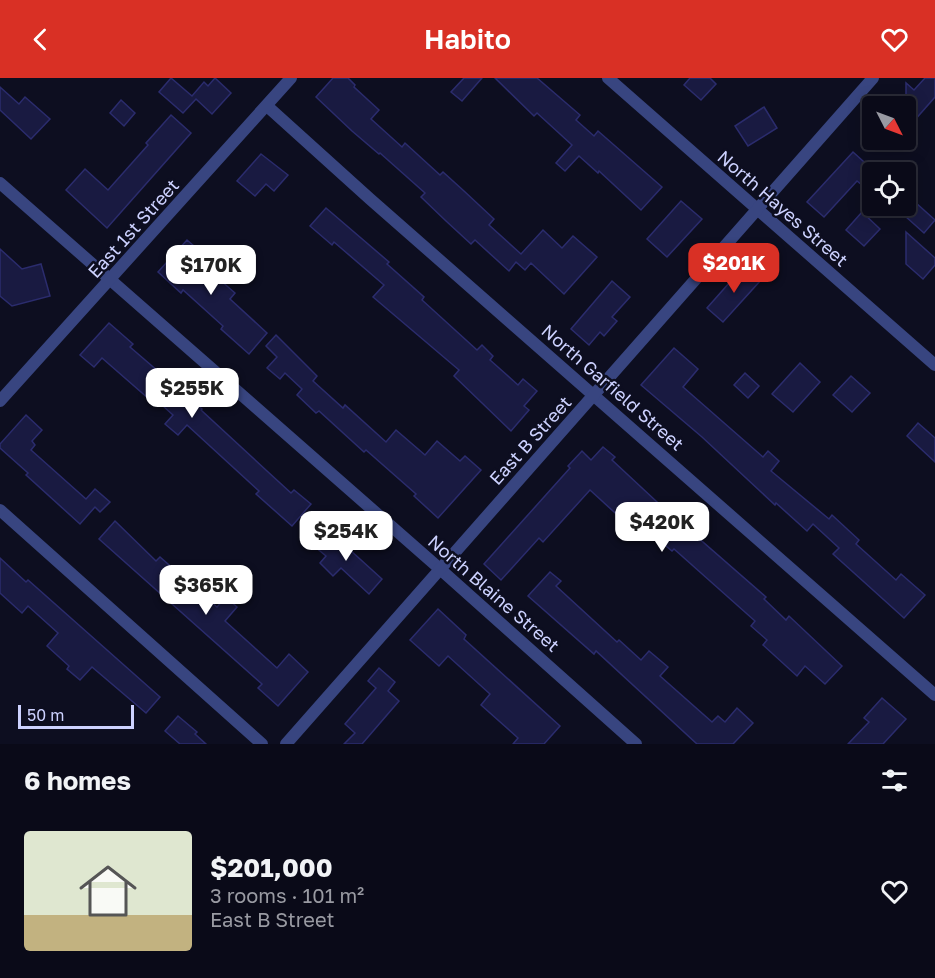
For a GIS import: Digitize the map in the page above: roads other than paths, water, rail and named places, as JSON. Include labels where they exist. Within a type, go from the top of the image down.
[{"type":"street","name":"East 1st Street","points":[[0,401],[291,78]]},
{"type":"street","name":"North Hayes Street","points":[[608,78],[934,363]]},
{"type":"street","name":"East B Street","points":[[286,744],[873,78]]},
{"type":"street","name":"North Garfield Street","points":[[267,106],[935,694]]},
{"type":"street","name":"North Blaine Street","points":[[0,183],[440,568],[636,744]]},
{"type":"street","points":[[0,510],[262,744]]}]
